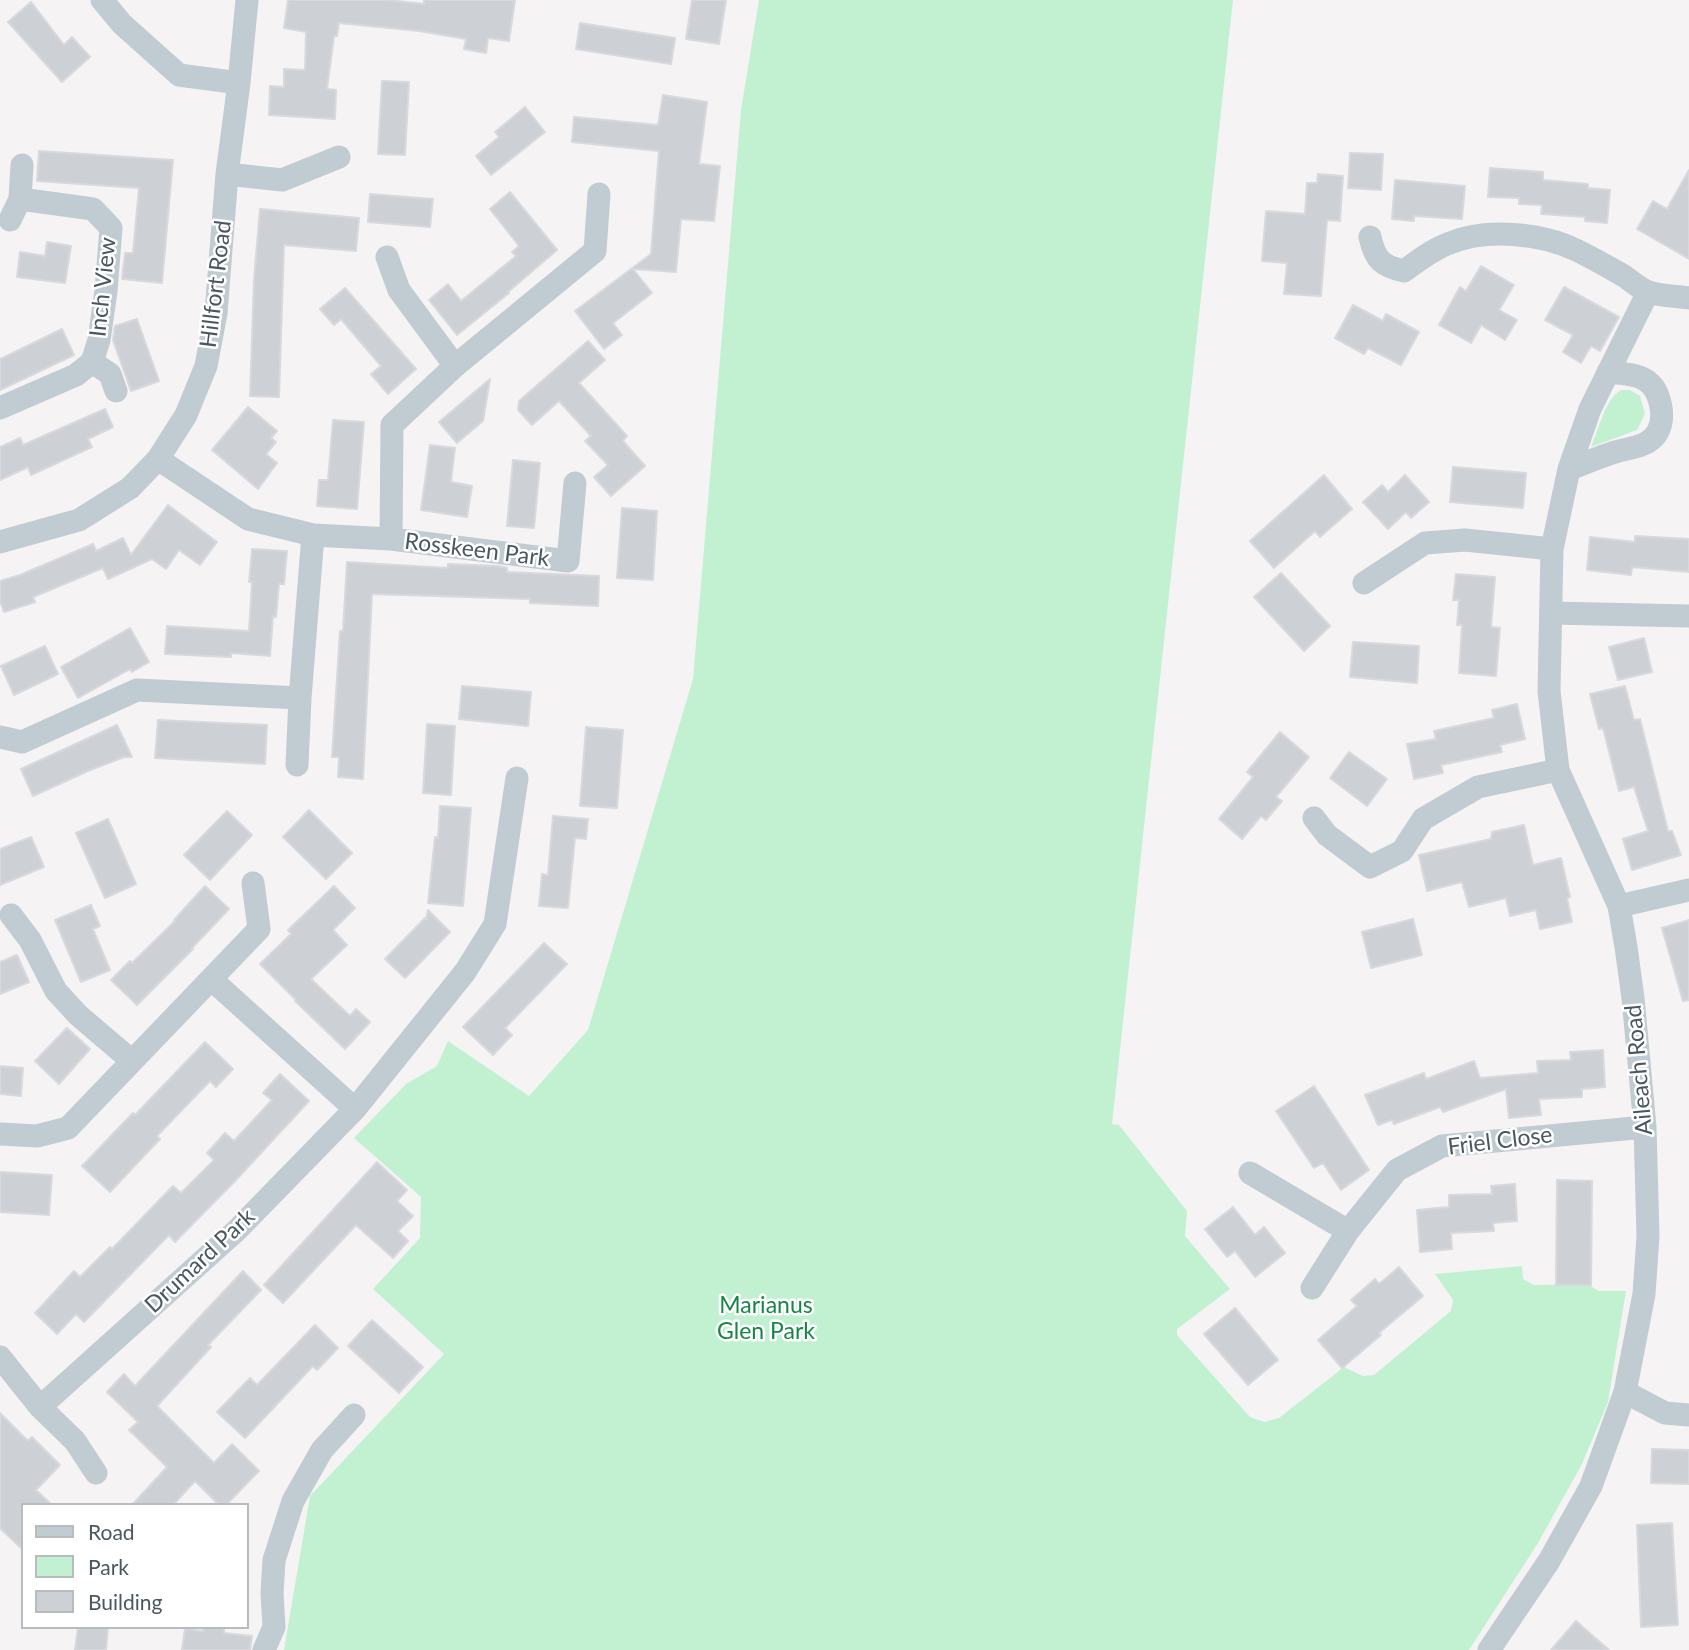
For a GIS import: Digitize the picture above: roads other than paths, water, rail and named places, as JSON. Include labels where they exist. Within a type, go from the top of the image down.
[{"type":"street","points":[[102,0],[122,24],[179,75],[239,83]]},
{"type":"street","name":"Hillfort Road","points":[[0,542],[79,520],[130,488],[158,459],[186,415],[206,366],[216,313],[227,174],[247,0]]},
{"type":"street","points":[[227,174],[282,180],[339,158]]},
{"type":"street","points":[[10,220],[20,199],[22,165]]},
{"type":"street","name":"Rosskeen Park","points":[[391,539],[391,425],[455,366],[595,251],[599,194]]},
{"type":"street","name":"Inch View","points":[[0,408],[76,375],[92,362],[99,341],[104,303],[111,228],[93,209],[20,199]]},
{"type":"street","points":[[1370,237],[1379,261],[1390,268],[1404,271],[1449,243],[1473,236],[1534,237],[1575,249],[1648,292],[1689,298]]},
{"type":"street","points":[[387,257],[399,290],[455,366]]},
{"type":"street","name":"Aileach Road","points":[[1489,1650],[1549,1562],[1591,1486],[1625,1392],[1644,1294],[1647,1236],[1645,1127],[1633,998],[1619,906],[1558,770],[1549,691],[1552,549],[1569,469],[1590,409],[1648,292]]},
{"type":"street","name":"Inch View","points":[[92,362],[110,374],[117,391]]},
{"type":"street","points":[[1569,469],[1644,444],[1654,437],[1660,428],[1660,402],[1654,386],[1640,377],[1608,372]]},
{"type":"street","name":"Rosskeen Park","points":[[158,459],[248,519],[313,535],[391,539],[568,561],[575,483]]},
{"type":"street","points":[[297,765],[313,535]]},
{"type":"street","points":[[1364,583],[1426,543],[1465,540],[1552,549]]},
{"type":"street","points":[[1552,613],[1689,616]]},
{"type":"street","points":[[0,737],[22,742],[137,690],[300,698]]},
{"type":"street","points":[[1314,818],[1327,835],[1370,867],[1402,851],[1423,819],[1478,787],[1558,770]]},
{"type":"street","name":"Drumard Park","points":[[40,1407],[237,1230],[355,1109],[465,972],[495,924],[517,778]]},
{"type":"street","points":[[0,1134],[37,1136],[68,1128],[259,929],[253,883]]},
{"type":"street","points":[[1619,906],[1689,890]]},
{"type":"street","points":[[10,915],[30,940],[55,991],[132,1062]]},
{"type":"street","points":[[211,979],[355,1109]]},
{"type":"street","name":"Friel Close","points":[[1312,1288],[1348,1231],[1397,1170],[1442,1146],[1645,1127]]},
{"type":"street","points":[[1250,1173],[1348,1231]]},
{"type":"street","points":[[0,1357],[40,1407],[75,1441],[96,1473]]},
{"type":"street","points":[[1625,1392],[1665,1413],[1689,1415]]},
{"type":"street","points":[[264,1650],[274,1627],[274,1560],[293,1501],[322,1450],[354,1415]]},
{"type":"park label","name":"Marianus Glen Park","points":[[766,1319]]}]
